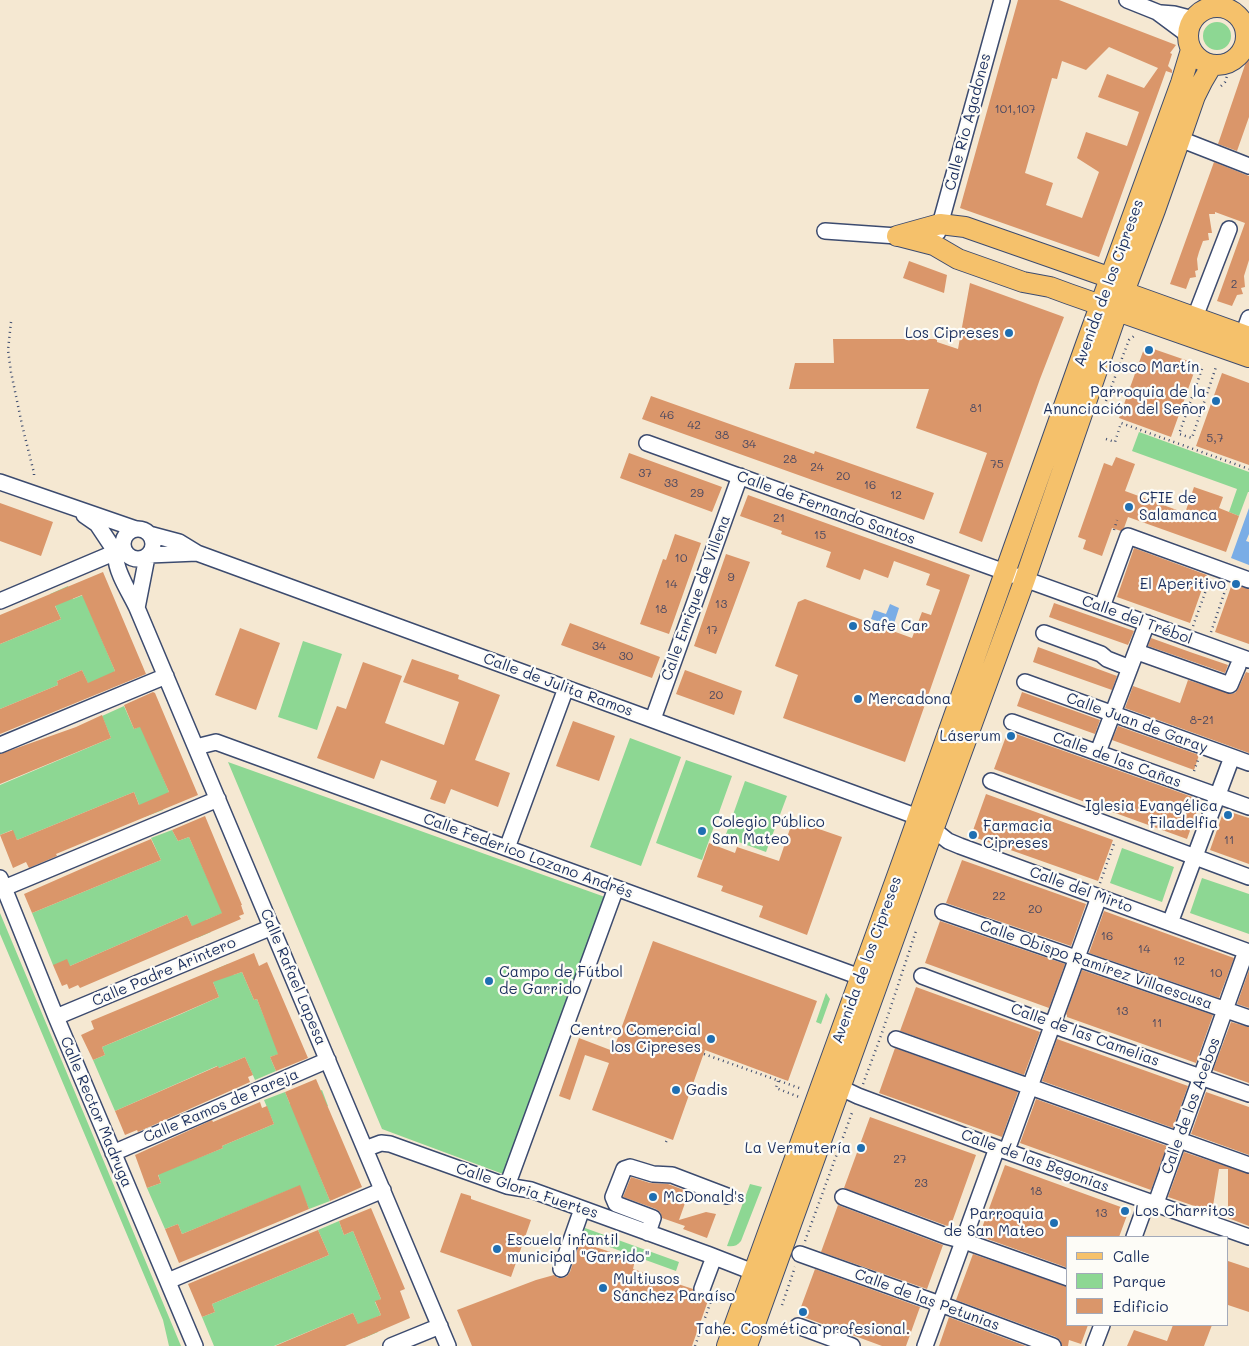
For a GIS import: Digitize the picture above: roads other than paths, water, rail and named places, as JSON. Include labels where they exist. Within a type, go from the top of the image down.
[{"type":"main road","points":[[1235,6],[1244,26],[1247,44],[1233,61],[1223,65],[1204,63],[1197,58],[1199,22],[1217,7],[1235,6]]},
{"type":"main road","name":"Avenida de los Cipreses","points":[[726,1346],[753,1272],[811,1088],[926,823],[1025,579],[1199,22]]},
{"type":"main road","name":"Avenida de los Cipreses","points":[[747,1346],[769,1286],[850,1092],[926,823],[1006,573],[1113,296],[1155,210],[1195,96],[1212,65]]},
{"type":"main road","points":[[897,236],[940,224],[965,227],[1113,296],[1151,322],[1249,357]]},
{"type":"main road","points":[[897,236],[934,245],[958,259],[1022,282],[1050,288],[1113,296],[1247,330]]},
{"type":"street","name":"Calle Río Agadones","points":[[934,245],[1002,0]]},
{"type":"street","points":[[1127,0],[1157,12],[1174,14],[1199,22]]},
{"type":"street","points":[[1180,138],[1249,166]]},
{"type":"street","points":[[1195,317],[1228,229]]},
{"type":"street","points":[[825,231],[897,236]]},
{"type":"street","name":"Calle de Fernando Santos","points":[[647,443],[1006,573]]},
{"type":"street","name":"Calle Enrique de Villena","points":[[653,719],[740,476]]},
{"type":"street","name":"Calle de Julita Ramos","points":[[0,482],[179,542],[197,552],[653,719],[926,823]]},
{"type":"street","name":"Calle de Julita Ramos","points":[[77,509],[97,524],[111,545],[121,549]]},
{"type":"street","points":[[121,549],[123,539],[128,532],[142,531],[153,540],[153,548],[148,556],[137,608]]},
{"type":"street","points":[[1102,607],[1128,536],[1249,580]]},
{"type":"street","points":[[121,549],[130,558],[138,560],[148,556]]},
{"type":"street","points":[[0,601],[121,549]]},
{"type":"street","name":"Calle Rafael Lapesa","points":[[121,549],[116,558],[120,574],[137,608],[166,676],[448,1346]]},
{"type":"street","name":"Calle de Julita Ramos","points":[[148,556],[197,552]]},
{"type":"street","points":[[1006,573],[1025,579]]},
{"type":"street","name":"Calle del Trébol","points":[[1025,579],[1147,623],[1243,663]]},
{"type":"street","points":[[1098,752],[1147,623]]},
{"type":"street","points":[[1044,633],[1101,654],[1107,659],[1130,668]]},
{"type":"street","points":[[1142,654],[1230,685],[1243,663]]},
{"type":"street","points":[[0,745],[166,676]]},
{"type":"street","name":"Calle Juan de Garay","points":[[1025,682],[1249,763]]},
{"type":"street","points":[[507,848],[566,688]]},
{"type":"street","name":"Calle de las Cañas","points":[[1012,722],[1249,807]]},
{"type":"street","name":"Calle Federico Lozano Andrés","points":[[196,747],[216,742],[860,977]]},
{"type":"street","points":[[1170,922],[1232,757]]},
{"type":"street","points":[[991,781],[1249,877]]},
{"type":"street","points":[[2,883],[218,799]]},
{"type":"street","name":"Calle del Mirto","points":[[926,823],[948,841],[960,846],[1099,890],[1170,922],[1248,952]]},
{"type":"street","name":"Calle Rector Madruga","points":[[2,883],[56,1017],[195,1346]]},
{"type":"street","points":[[507,1186],[616,888]]},
{"type":"street","points":[[925,1346],[964,1241],[1030,1087],[1077,958],[1099,890]]},
{"type":"street","name":"Calle Obispo Ramírez Villaescusa","points":[[943,912],[1249,1018]]},
{"type":"street","name":"Calle Padre Arintero","points":[[56,1017],[272,927]]},
{"type":"street","name":"Calle de los Acebos","points":[[1135,1236],[1152,1202],[1179,1140],[1225,1010],[1248,952]]},
{"type":"street","name":"Calle de las Camelias","points":[[922,976],[1066,1030],[1249,1094]]},
{"type":"street","points":[[896,1039],[1249,1165]]},
{"type":"street","name":"Calle Ramos de Pareja","points":[[113,1153],[328,1060]]},
{"type":"street","name":"Calle de las Begonias","points":[[811,1088],[850,1092],[1002,1149],[1249,1237]]},
{"type":"street","name":"Calle Gloria Fuertes","points":[[365,1149],[381,1143],[390,1144],[507,1186],[531,1190],[753,1272],[769,1286]]},
{"type":"street","points":[[648,1233],[653,1218],[616,1204],[613,1197],[624,1169],[630,1167],[653,1174],[672,1175],[727,1196]]},
{"type":"street","points":[[168,1281],[382,1190]]},
{"type":"street","points":[[843,1198],[1066,1277]]},
{"type":"street","points":[[562,1269],[582,1209]]},
{"type":"street","name":"Calle de las Petunias","points":[[800,1254],[1053,1346]]},
{"type":"street","points":[[702,1289],[714,1257]]},
{"type":"street","points":[[392,1346],[440,1326]]},
{"type":"street","points":[[798,1326],[852,1346]]},
{"type":"street","points":[[1094,1346],[1102,1326]]},
{"type":"water","points":[[1249,508],[1249,534],[1246,541],[1249,542],[1249,565],[1231,558]]},
{"type":"water","points":[[890,604],[899,608],[893,627],[871,619],[874,610],[886,614]]},
{"type":"place","name":"Los Cipreses","points":[[1009,333]]},
{"type":"place","name":"Kiosco Martín","points":[[1149,350]]},
{"type":"place","name":"Parroquia de la Anunciación del Señor","points":[[1216,401]]},
{"type":"place","name":"CFIE de Salamanca","points":[[1129,507]]},
{"type":"place","name":"El Aperitivo","points":[[1236,584]]},
{"type":"place","name":"Safe Car","points":[[853,626]]},
{"type":"place","name":"Mercadona","points":[[858,699]]},
{"type":"place","name":"Láserum","points":[[1011,736]]},
{"type":"place","name":"Iglesia Evangélica Filadelfia","points":[[1228,815]]},
{"type":"place","name":"Colegio Público San Mateo","points":[[702,831]]},
{"type":"place","name":"Farmacia Cipreses","points":[[973,835]]},
{"type":"place","name":"Campo de Fútbol de Garrido","points":[[489,981]]},
{"type":"place","name":"Centro Comercial los Cipreses","points":[[711,1039]]},
{"type":"place","name":"Gadis","points":[[676,1090]]},
{"type":"place","name":"La Vermutería","points":[[861,1148]]},
{"type":"place","name":"McDonald's","points":[[653,1197]]},
{"type":"place","name":"Los Charritos","points":[[1125,1211]]},
{"type":"place","name":"Parroquia de San Mateo","points":[[1054,1223]]},
{"type":"place","name":"Escuela infantil municipal \"Garrido\"","points":[[497,1249]]},
{"type":"place","name":"Multiusos Sánchez Paraíso","points":[[603,1288]]},
{"type":"place","name":"Tahe. Cosmética profesional.","points":[[803,1312]]}]
